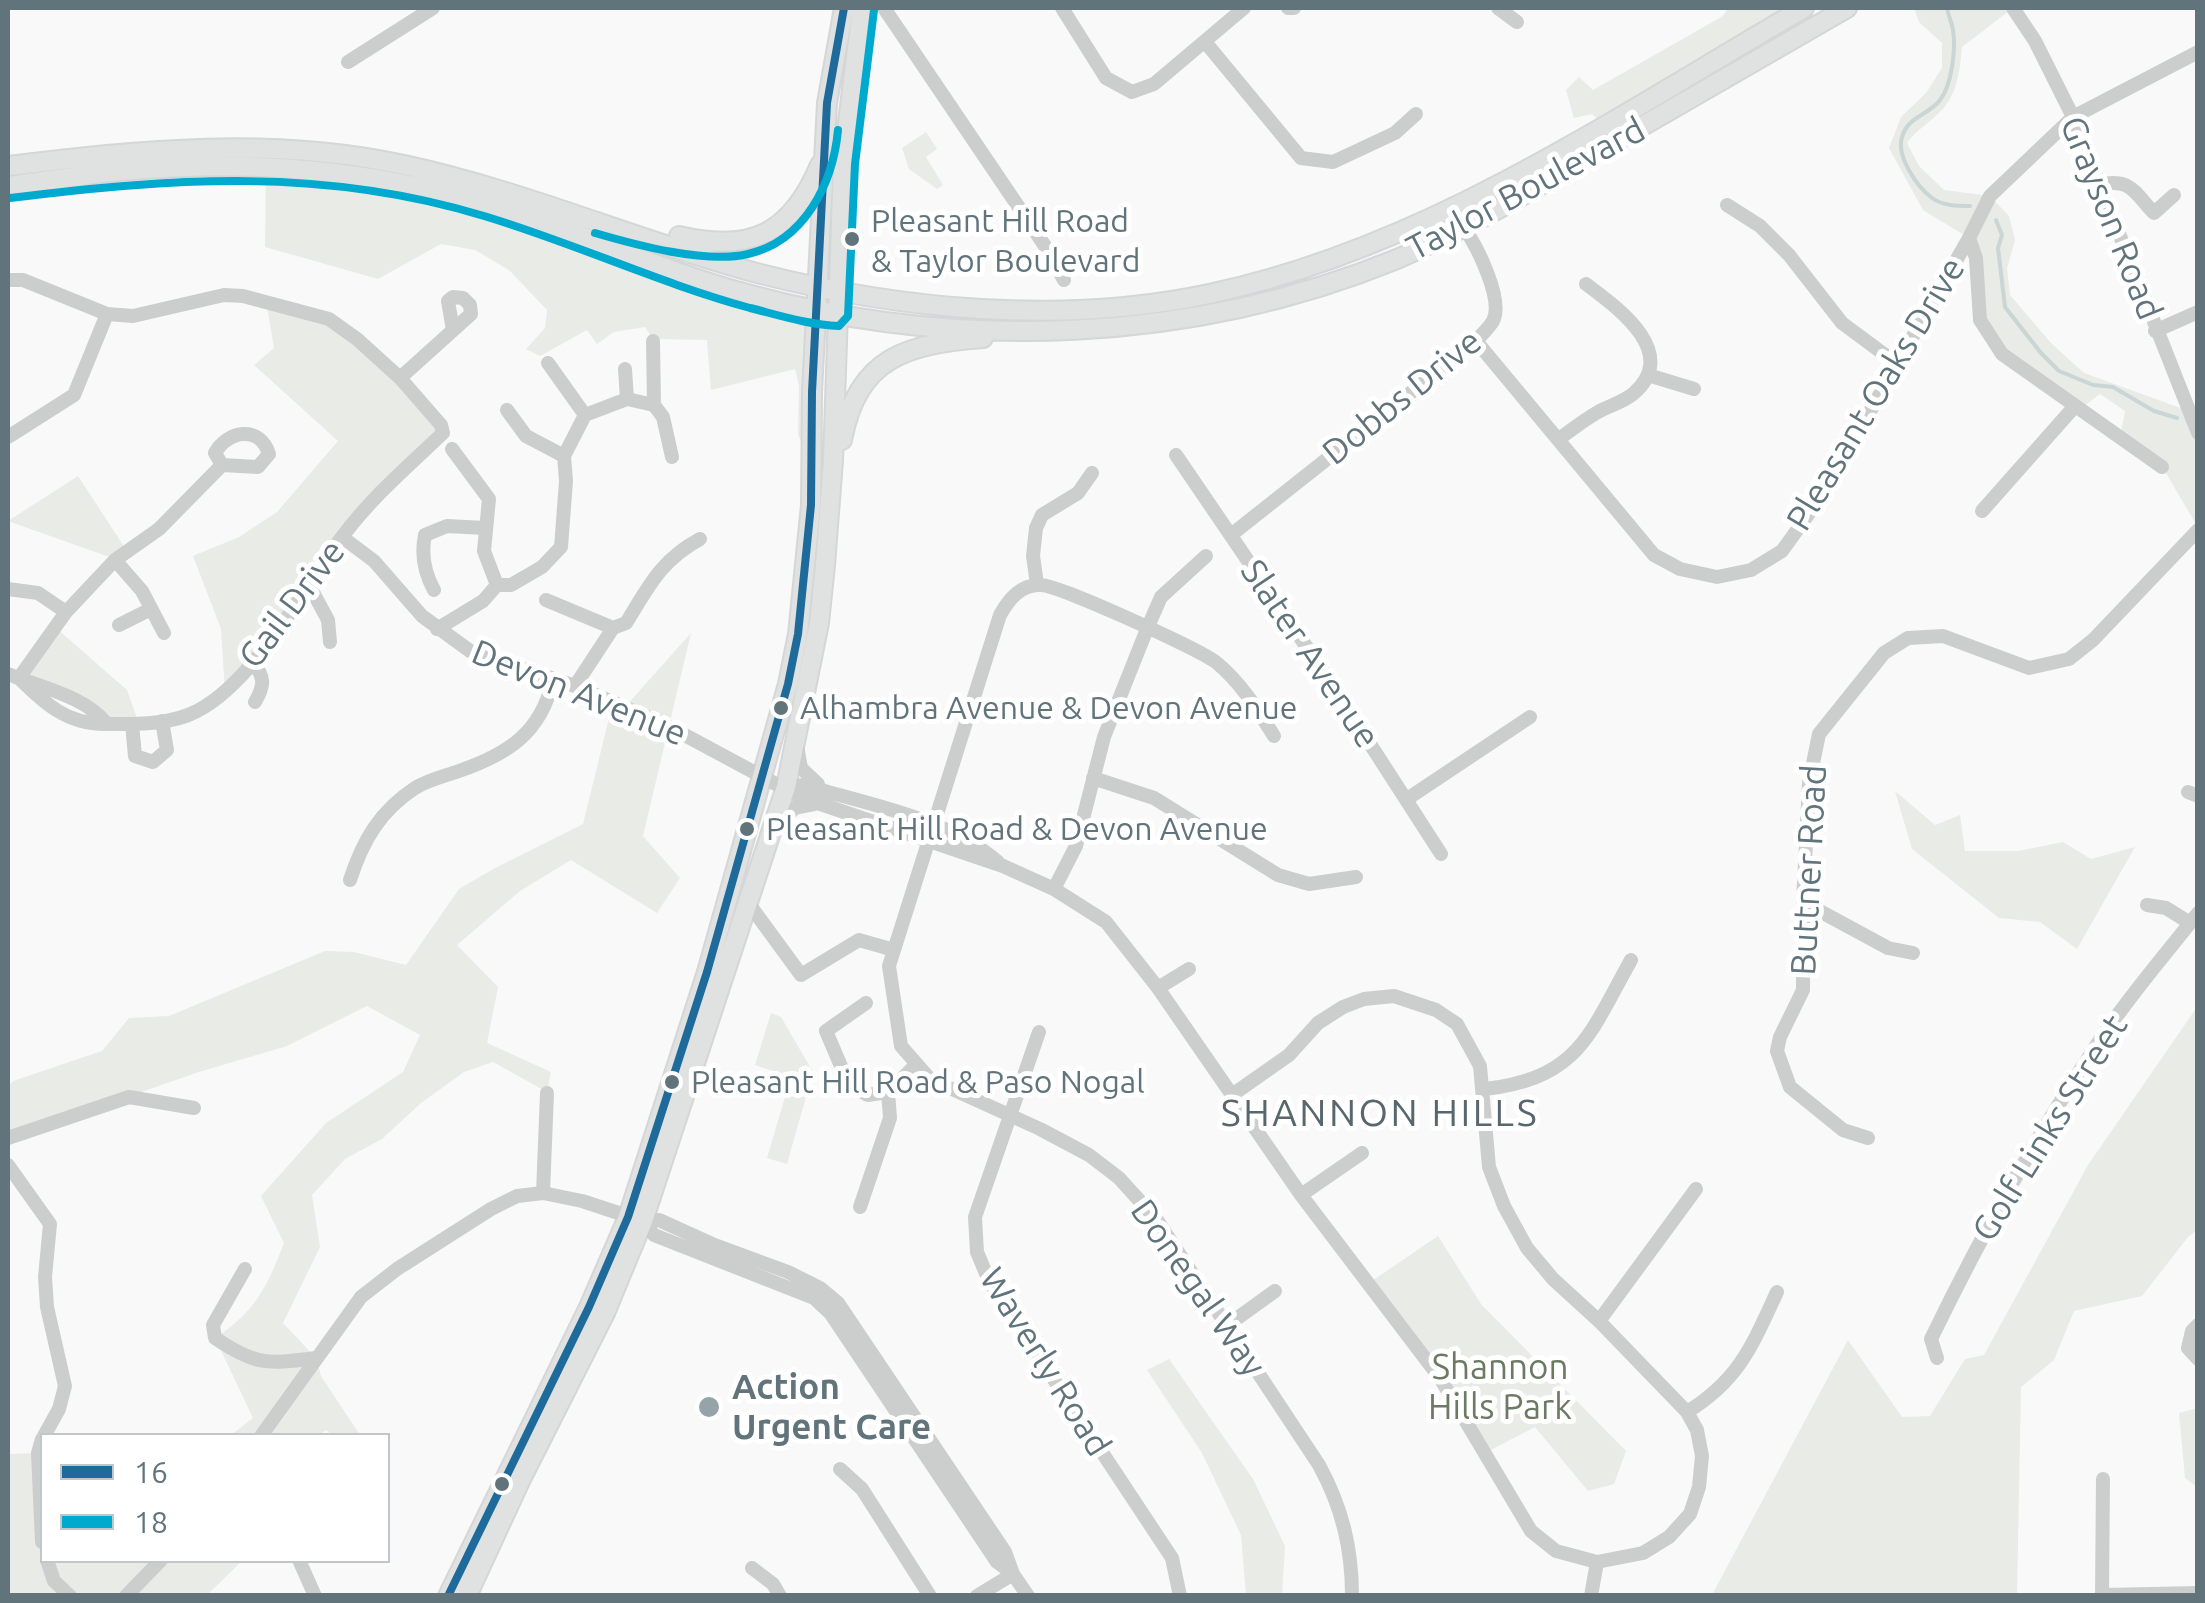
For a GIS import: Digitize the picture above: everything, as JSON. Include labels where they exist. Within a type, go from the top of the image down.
[{"type":"main road","points":[[831,499],[827,312],[816,287],[827,102],[844,8]]},
{"type":"main road","points":[[448,1596],[635,1219],[788,684],[800,616],[827,312],[838,290],[844,163],[862,8]]},
{"type":"main road","name":"Taylor Boulevard","points":[[8,166],[213,146],[310,152],[399,164],[488,185],[752,271],[816,287],[969,307],[1059,309],[1132,305],[1206,295],[1294,272],[1388,239],[1474,198],[1804,8]]},
{"type":"main road","name":"Taylor Boulevard","points":[[8,186],[132,170],[213,166],[308,170],[396,182],[484,203],[661,268],[746,294],[827,312],[969,329],[1135,326],[1229,312],[1301,293],[1464,228],[1847,8]]},
{"type":"main road","points":[[614,226],[710,242],[744,242],[766,234],[797,208],[826,151]]},
{"type":"main road","points":[[468,1596],[604,1312],[774,828],[796,746],[819,623],[831,499],[846,418],[873,370],[914,348],[1060,330]]},
{"type":"street","points":[[348,62],[433,8]]},
{"type":"street","points":[[884,8],[1064,280]]},
{"type":"street","points":[[1062,8],[1106,78],[1132,92],[1154,84],[1244,8]]},
{"type":"street","points":[[1498,8],[1518,22]]},
{"type":"street","name":"Grayson Road","points":[[2014,8],[2073,117],[2198,434]]},
{"type":"street","points":[[1206,44],[1301,158],[1333,162],[1395,133],[1416,114]]},
{"type":"street","name":"Pleasant Oaks Drive","points":[[1476,340],[1654,555],[1680,569],[1718,578],[1751,570],[1782,551],[1823,494],[1990,196],[2073,117],[2198,52]]},
{"type":"street","points":[[2099,186],[2118,180],[2126,183],[2154,213],[2174,195]]},
{"type":"street","points":[[1727,204],[1760,226],[1789,255],[1842,323],[1896,363]]},
{"type":"street","name":"Dobbs Drive","points":[[1231,535],[1476,340],[1494,320],[1496,303],[1464,228]]},
{"type":"street","points":[[1968,238],[1976,258],[1980,320],[2002,354],[2162,467]]},
{"type":"street","points":[[8,280],[22,280],[107,314],[133,316],[224,296],[255,298],[328,319],[400,378],[453,330]]},
{"type":"street","points":[[1559,438],[1632,394],[1648,375],[1649,351],[1640,330],[1586,284]]},
{"type":"street","points":[[2156,330],[2198,312]]},
{"type":"street","points":[[8,437],[74,395],[107,314]]},
{"type":"street","points":[[653,341],[654,405],[668,432],[672,458]]},
{"type":"street","points":[[548,363],[585,415]]},
{"type":"street","points":[[625,369],[627,399]]},
{"type":"street","points":[[1648,375],[1694,389]]},
{"type":"street","name":"Gail Drive","points":[[13,676],[50,709],[88,724],[162,721],[196,712],[225,691],[396,473],[443,433],[441,425],[400,378]]},
{"type":"street","points":[[497,585],[510,585],[542,567],[561,547],[564,456],[585,415],[627,399],[654,405]]},
{"type":"street","points":[[1982,511],[2076,406]]},
{"type":"street","points":[[507,410],[526,436],[564,456]]},
{"type":"street","points":[[452,449],[489,499],[484,551],[497,585]]},
{"type":"street","name":"Slater Avenue","points":[[1176,455],[1442,854]]},
{"type":"street","points":[[13,676],[115,560],[160,529],[222,464]]},
{"type":"street","points":[[1037,584],[1036,528],[1042,515],[1078,493],[1092,473]]},
{"type":"street","points":[[434,590],[422,549],[425,535],[446,526],[485,528]]},
{"type":"street","name":"Buttner Road","points":[[1868,1138],[1843,1130],[1790,1087],[1777,1051],[1804,990],[1803,902],[1809,783],[1819,734],[1884,653],[1908,638],[1929,634],[2029,668],[2060,663],[2093,640],[2198,530]]},
{"type":"street","name":"Devon Avenue","points":[[342,537],[374,561],[437,628],[470,651],[575,686],[668,726],[786,787],[804,785],[926,842],[1003,866],[1054,890],[1106,922],[1158,988],[1302,1195],[1440,1378],[1531,1531],[1556,1551],[1597,1562]]},
{"type":"street","points":[[575,686],[613,628],[626,624],[660,569],[676,552],[700,539]]},
{"type":"street","points":[[1054,890],[1076,846],[1104,737],[1146,629],[1162,596],[1206,556]]},
{"type":"street","points":[[115,560],[142,591],[164,633]]},
{"type":"street","points":[[866,1002],[826,1030],[848,1085],[868,1095],[888,1092],[917,1064],[901,1046],[890,966],[1000,615],[1011,598],[1037,584],[1065,590],[1213,660],[1241,684],[1274,736]]},
{"type":"street","points":[[309,585],[328,620],[330,642]]},
{"type":"street","points":[[437,628],[484,601],[497,585]]},
{"type":"street","points":[[8,589],[38,594],[66,612]]},
{"type":"street","points":[[546,600],[613,628]]},
{"type":"street","points":[[119,625],[152,609]]},
{"type":"street","points":[[252,661],[262,674],[264,687],[254,702]]},
{"type":"street","points":[[350,880],[361,846],[384,812],[418,786],[484,762],[524,738],[548,703],[553,680]]},
{"type":"street","points":[[1407,799],[1530,717]]},
{"type":"street","points":[[132,724],[135,756],[153,762],[167,750],[162,721]]},
{"type":"street","name":"Devon Avenue","points":[[796,746],[801,768],[828,799],[933,824],[976,843],[1003,866]]},
{"type":"street","points":[[1093,778],[1154,798],[1278,875],[1309,884],[1356,877]]},
{"type":"street","points":[[774,828],[796,808],[828,799]]},
{"type":"street","points":[[1803,902],[1888,948],[1913,952]]},
{"type":"street","points":[[749,904],[801,975],[859,940],[894,950]]},
{"type":"street","points":[[2148,904],[2194,918]]},
{"type":"street","name":"Golf Links Street","points":[[1936,1358],[1931,1339],[1977,1243],[2032,1146],[2101,1037],[2194,918]]},
{"type":"street","points":[[1485,1090],[1540,1078],[1570,1058],[1592,1032],[1631,960]]},
{"type":"street","points":[[1158,988],[1189,969]]},
{"type":"street","points":[[1232,1095],[1289,1055],[1318,1023],[1364,998],[1394,996],[1436,1010],[1457,1024],[1480,1066],[1490,1168],[1504,1206],[1527,1248],[1553,1279],[1599,1320],[1687,1412],[1697,1430],[1702,1456],[1699,1487],[1690,1514],[1669,1536],[1643,1552],[1597,1562],[1591,1596]]},
{"type":"street","name":"Waverly Road","points":[[1040,1032],[976,1217],[977,1252],[990,1283],[1172,1558],[1180,1596]]},
{"type":"street","name":"Donegal Way","points":[[917,1064],[930,1079],[1088,1156],[1119,1178],[1157,1220],[1319,1465],[1337,1499],[1352,1558],[1352,1596]]},
{"type":"street","points":[[860,1207],[890,1118],[888,1092]]},
{"type":"street","points":[[543,1193],[547,1093]]},
{"type":"street","points":[[8,1138],[129,1097],[194,1108]]},
{"type":"street","points":[[1302,1195],[1362,1153]]},
{"type":"street","points":[[8,1165],[50,1224],[45,1277],[47,1307],[65,1386],[59,1409],[45,1433]]},
{"type":"street","points":[[1599,1320],[1696,1189]]},
{"type":"street","points":[[262,1433],[361,1296],[396,1269],[490,1208],[517,1196],[543,1193],[582,1201],[635,1219],[654,1235],[814,1298],[832,1314],[997,1562],[1013,1574],[1028,1596]]},
{"type":"street","points":[[245,1268],[213,1326],[215,1338],[245,1358],[276,1363],[316,1358]]},
{"type":"street","points":[[1225,1326],[1275,1292]]},
{"type":"street","points":[[1687,1412],[1725,1385],[1755,1340],[1777,1292]]},
{"type":"street","points":[[2198,1326],[2192,1331],[2188,1348],[2198,1359]]},
{"type":"street","points":[[40,1447],[40,1498]]},
{"type":"street","points":[[840,1469],[862,1489],[930,1596]]},
{"type":"street","points":[[2103,1479],[2102,1596],[2198,1593]]},
{"type":"street","points":[[48,1563],[54,1581],[70,1596]]},
{"type":"street","points":[[126,1596],[158,1563]]},
{"type":"street","points":[[301,1563],[315,1596]]},
{"type":"street","points":[[752,1568],[773,1584],[780,1596]]},
{"type":"street","points":[[978,1596],[1013,1574]]},
{"type":"green space","points":[[1728,8],[1804,8],[1603,124],[1592,114],[1574,118],[1566,90],[1579,77],[1593,90],[1723,16]]},
{"type":"green space","points":[[1914,8],[2013,8],[1962,47],[1957,80],[1948,102],[1907,143],[1919,166],[1944,190],[1990,196],[2009,216],[2015,240],[2007,268],[2010,295],[2051,343],[2084,373],[2197,414],[2197,526],[2163,468],[2120,437],[2125,411],[2100,394],[2080,409],[2002,354],[1980,320],[1969,238],[1923,210],[1889,148],[1901,117],[1926,93],[1942,68],[1942,43],[1919,22]]},
{"type":"green space","points":[[926,132],[937,149],[926,157],[943,185],[937,189],[909,169],[902,148]]},
{"type":"green space","points":[[266,168],[395,182],[817,311],[811,468],[798,434],[799,386],[795,369],[711,390],[707,340],[653,339],[645,327],[614,332],[597,344],[587,330],[540,356],[526,349],[545,328],[547,310],[509,270],[475,250],[441,244],[378,279],[265,247]]},
{"type":"green space","points":[[266,301],[329,319],[441,425],[396,473],[225,691],[221,629],[193,556],[239,537],[277,512],[338,441],[254,365],[274,348]]},
{"type":"green space","points":[[78,476],[127,551],[115,559],[8,521]]},
{"type":"green space","points":[[55,627],[127,690],[139,724],[107,724],[19,678]]},
{"type":"green space","points":[[691,633],[643,836],[680,878],[657,913],[571,860],[520,891],[457,945],[498,987],[487,1043],[551,1072],[547,1092],[493,1062],[464,1072],[421,1103],[382,1139],[345,1159],[312,1195],[320,1247],[283,1323],[316,1358],[321,1376],[359,1433],[234,1433],[253,1418],[215,1338],[241,1318],[258,1297],[284,1243],[261,1196],[326,1123],[403,1072],[420,1035],[367,1006],[287,1046],[8,1138],[8,1086],[102,1051],[129,1018],[169,1016],[325,951],[354,952],[406,965],[459,889],[583,824],[613,702],[625,707]]},
{"type":"green space","points":[[1895,791],[1935,825],[1960,815],[1965,851],[2018,851],[2063,842],[2091,859],[2135,847],[2077,949],[2040,922],[1999,918],[1912,849]]},
{"type":"green space","points":[[2197,1007],[2197,1230],[2142,1296],[2074,1311],[2054,1360],[2021,1387],[2017,1595],[1712,1595],[1848,1340],[1902,1417],[1930,1416],[1965,1359],[1984,1355],[2088,1165]]},
{"type":"green space","points":[[771,1013],[781,1017],[813,1072],[787,1164],[767,1158],[791,1077],[755,1065]]},
{"type":"green space","name":"Shannon Hills Park","points":[[1438,1236],[1481,1304],[1626,1451],[1614,1484],[1588,1491],[1535,1427],[1485,1453],[1369,1283]]},
{"type":"green space","points":[[1169,1359],[1253,1479],[1285,1546],[1282,1595],[1246,1595],[1241,1535],[1202,1453],[1147,1370]]},
{"type":"green space","points":[[2198,1408],[2197,1487],[2185,1478],[2179,1413]]},
{"type":"green space","points":[[38,1453],[40,1563],[240,1563],[207,1595],[8,1595],[8,1454]]},
{"type":"waterway","points":[[1947,8],[1954,46],[1948,85],[1935,105],[1909,124],[1901,145],[1909,170],[1926,193],[1945,204],[1970,206]]},
{"type":"waterway","points":[[1996,220],[2002,235],[1998,248],[2005,307],[2041,353],[2059,371],[2093,385],[2113,387],[2154,411],[2177,418]]},
{"type":"transit line","name":"16","points":[[448,1596],[589,1307],[628,1217],[707,972],[788,684],[798,634],[811,505],[812,392],[827,103],[844,8]]},
{"type":"transit line","name":"18","points":[[10,198],[189,182],[306,183],[365,190],[484,216],[716,298],[794,319],[839,326],[848,316],[855,164],[874,10]]},
{"type":"transit line","name":"18","points":[[595,233],[671,252],[712,257],[748,254],[768,247],[785,237],[812,207],[830,170],[838,130]]},
{"type":"place","name":"Pleasant Hill Road & Taylor Boulevard","points":[[852,239]]},
{"type":"place","name":"Alhambra Avenue & Devon Avenue","points":[[781,708]]},
{"type":"place","name":"Pleasant Hill Road & Devon Avenue","points":[[747,829]]},
{"type":"place","name":"Pleasant Hill Road & Paso Nogal","points":[[672,1082]]},
{"type":"place","name":"Action Urgent Care","points":[[709,1407]]},
{"type":"district","name":"SHANNON HILLS","points":[[1380,1113]]}]
